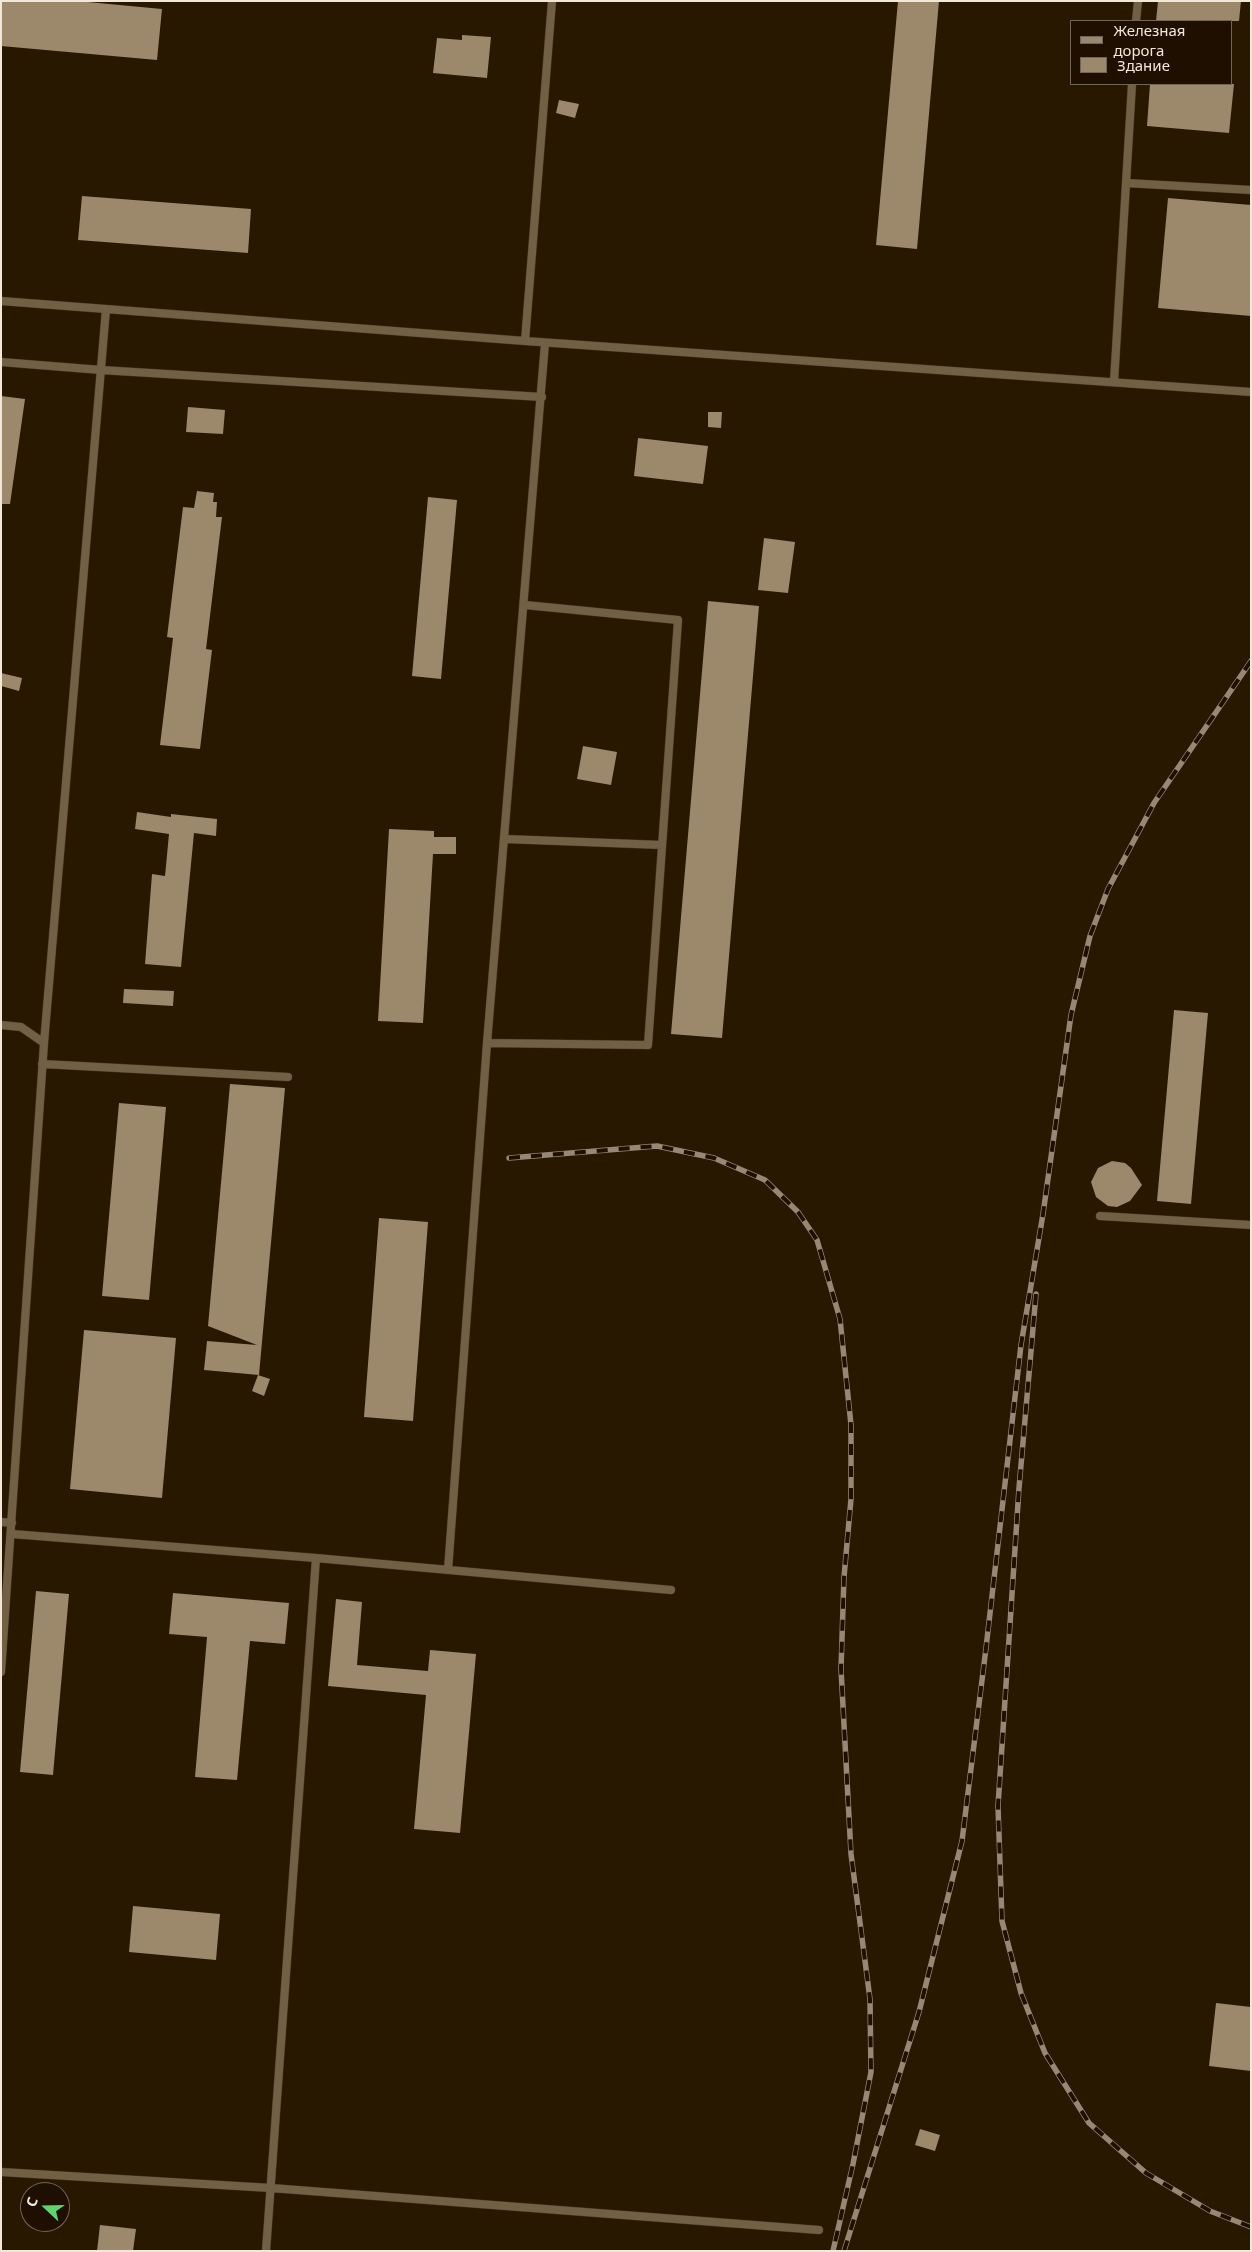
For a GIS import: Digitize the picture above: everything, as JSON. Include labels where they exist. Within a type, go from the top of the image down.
[{"type":"lane","points":[[525,341],[552,1]]},
{"type":"lane","points":[[1136,20],[1138,1]]},
{"type":"lane","points":[[1114,382],[1132,85]]},
{"type":"lane","points":[[1126,183],[1251,190]]},
{"type":"lane","points":[[1,301],[545,343],[1251,392]]},
{"type":"lane","points":[[1,1672],[12,1534],[42,1064],[106,309]]},
{"type":"lane","points":[[448,1570],[487,1043],[525,605],[545,343]]},
{"type":"lane","points":[[1,362],[101,370],[542,397]]},
{"type":"lane","points":[[487,1043],[648,1045],[678,620],[525,605]]},
{"type":"lane","points":[[505,839],[662,845]]},
{"type":"lane","points":[[1,1025],[21,1027],[44,1043]]},
{"type":"lane","points":[[42,1064],[288,1077]]},
{"type":"lane","points":[[1100,1216],[1251,1225]]},
{"type":"lane","points":[[1,1522],[12,1523]]},
{"type":"lane","points":[[12,1534],[316,1558],[671,1590]]},
{"type":"lane","points":[[266,2251],[316,1558]]},
{"type":"lane","points":[[1,2172],[271,2188],[819,2230]]},
{"type":"building","points":[[1,1],[77,1],[162,9],[157,60],[1,46]]},
{"type":"building","points":[[898,1],[939,1],[917,249],[876,245]]},
{"type":"building","points":[[1158,1],[1241,1],[1239,21],[1156,20]]},
{"type":"building","points":[[462,35],[491,37],[487,78],[433,73],[437,38],[462,40]]},
{"type":"building","points":[[1234,84],[1229,133],[1147,126],[1150,85]]},
{"type":"building","points":[[559,100],[579,104],[575,118],[556,113]]},
{"type":"building","points":[[82,196],[251,209],[248,253],[78,240]]},
{"type":"building","points":[[1168,198],[1251,205],[1251,316],[1158,308]]},
{"type":"building","points":[[1,396],[25,399],[10,504],[1,504]]},
{"type":"building","points":[[188,407],[225,410],[223,434],[186,432]]},
{"type":"building","points":[[708,412],[722,412],[721,428],[708,427]]},
{"type":"building","points":[[638,438],[708,446],[703,484],[634,476]]},
{"type":"building","points":[[197,491],[214,493],[213,502],[217,502],[216,517],[222,517],[206,649],[212,650],[200,749],[160,745],[173,638],[167,637],[183,507],[194,508]]},
{"type":"building","points":[[428,497],[457,500],[441,679],[412,676]]},
{"type":"building","points":[[764,538],[795,542],[788,593],[758,590]]},
{"type":"building","points":[[708,601],[759,606],[722,1038],[671,1034]]},
{"type":"building","points":[[1,673],[22,678],[19,691],[1,686]]},
{"type":"building","points":[[583,746],[617,752],[611,785],[577,779]]},
{"type":"building","points":[[137,812],[171,817],[171,814],[217,819],[216,836],[194,833],[181,967],[145,964],[152,874],[165,876],[169,834],[135,829]]},
{"type":"building","points":[[389,829],[434,831],[434,837],[456,837],[456,854],[433,854],[423,1023],[378,1021]]},
{"type":"building","points":[[124,989],[174,991],[173,1006],[123,1003]]},
{"type":"building","points":[[1174,1010],[1208,1013],[1191,1204],[1157,1201]]},
{"type":"building","points":[[230,1084],[285,1088],[259,1375],[204,1370],[207,1341],[257,1345],[208,1326]]},
{"type":"building","points":[[119,1103],[166,1107],[149,1300],[102,1296]]},
{"type":"building","points":[[1112,1161],[1125,1163],[1131,1168],[1142,1185],[1130,1201],[1117,1207],[1108,1206],[1096,1197],[1091,1182],[1098,1168]]},
{"type":"building","points":[[379,1218],[428,1222],[413,1421],[364,1417]]},
{"type":"building","points":[[84,1330],[176,1338],[162,1498],[70,1489]]},
{"type":"building","points":[[258,1375],[270,1379],[264,1396],[252,1391]]},
{"type":"building","points":[[36,1591],[69,1594],[53,1775],[20,1772]]},
{"type":"building","points":[[173,1593],[289,1603],[285,1644],[250,1641],[237,1780],[195,1777],[207,1637],[169,1634]]},
{"type":"building","points":[[336,1599],[362,1602],[357,1665],[428,1671],[430,1650],[476,1654],[460,1833],[414,1829],[426,1695],[328,1686]]},
{"type":"building","points":[[133,1906],[220,1914],[216,1960],[129,1952]]},
{"type":"building","points":[[1216,2003],[1251,2007],[1251,2071],[1209,2066]]},
{"type":"building","points":[[920,2129],[940,2135],[935,2151],[915,2145]]},
{"type":"building","points":[[100,2225],[136,2229],[133,2251],[97,2251]]},
{"type":"railway","points":[[844,2251],[919,2012],[962,1841],[1021,1345],[1043,1214],[1071,1015],[1090,936],[1108,889],[1154,803],[1251,661]]},
{"type":"railway","points":[[509,1158],[657,1146],[714,1158],[765,1180],[798,1212],[817,1240],[840,1319],[851,1425],[851,1499],[844,1577],[841,1669],[851,1854],[870,1999],[871,2072],[833,2251]]},
{"type":"railway","points":[[1036,1294],[1019,1488],[998,1806],[1002,1921],[1021,1993],[1045,2053],[1089,2123],[1146,2173],[1210,2211],[1251,2227]]}]
